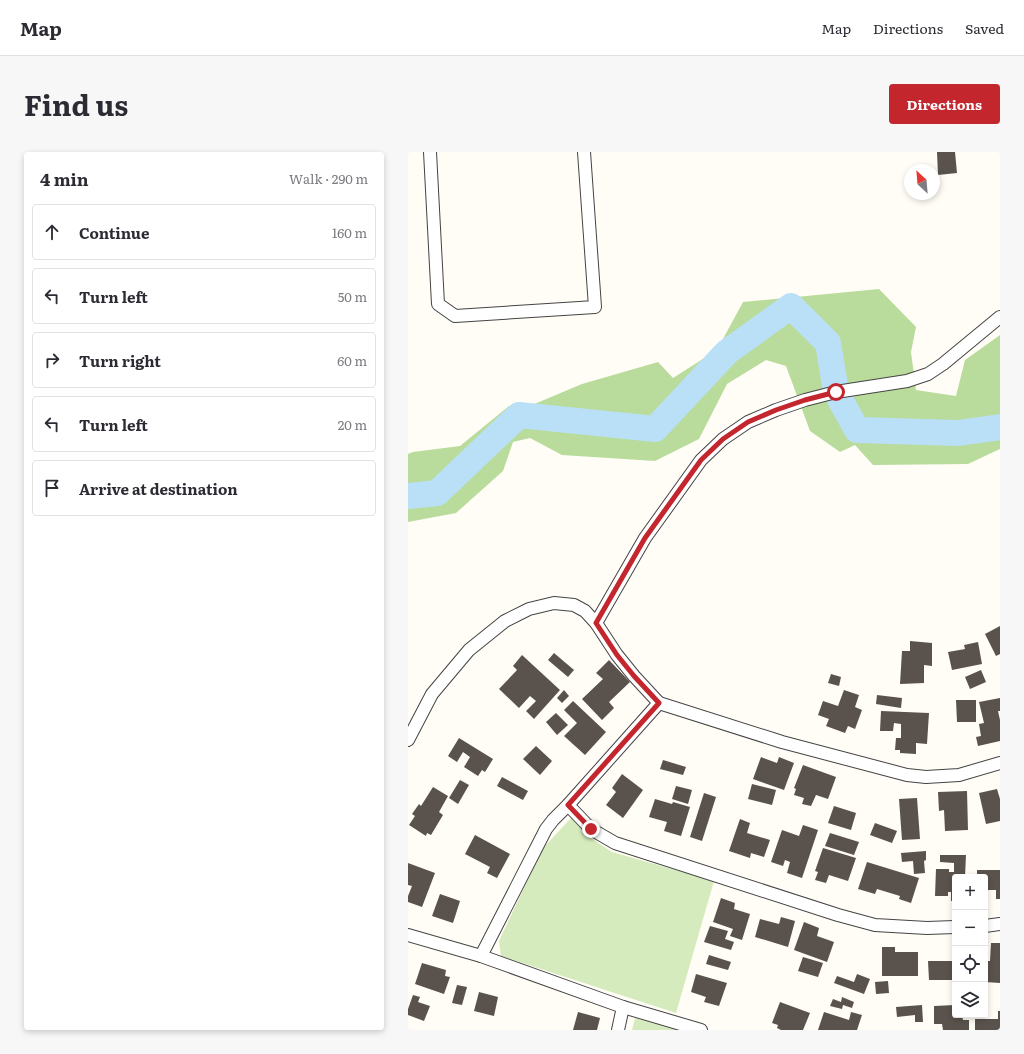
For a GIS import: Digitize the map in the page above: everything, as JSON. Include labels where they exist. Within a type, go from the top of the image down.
[{"type":"street","points":[[430,152],[438,304],[455,316],[595,307],[584,152]]},
{"type":"street","points":[[596,623],[645,538],[701,460],[723,439],[748,422],[805,400],[836,392],[906,381],[928,374],[943,364],[1000,317]]},
{"type":"street","points":[[408,740],[432,694],[469,650],[505,621],[529,609],[554,603],[574,605],[585,611],[596,623],[617,655],[659,703],[782,742],[907,775],[926,777],[959,775],[1000,763]]},
{"type":"street","points":[[481,956],[546,829],[659,703]]},
{"type":"street","points":[[568,805],[591,829],[615,843],[838,915],[875,925],[927,928],[952,927]]},
{"type":"street","points":[[988,926],[1000,924]]},
{"type":"street","points":[[408,935],[481,956],[623,1007],[701,1030]]},
{"type":"street","points":[[618,1030],[623,1007]]},
{"type":"green space","points":[[879,289],[916,327],[911,352],[916,390],[956,396],[965,360],[1000,335],[1000,449],[968,464],[873,465],[855,445],[840,452],[810,431],[786,366],[766,360],[727,384],[699,439],[655,461],[562,455],[530,438],[513,442],[503,471],[456,513],[408,522],[408,454],[413,452],[460,446],[509,406],[532,405],[582,384],[658,362],[673,378],[717,350],[743,302]]},
{"type":"green space","points":[[572,817],[588,836],[612,852],[714,881],[676,1013],[501,956],[499,941],[542,849]]},
{"type":"green space","points":[[635,1018],[681,1030],[632,1030]]},
{"type":"building","points":[[937,152],[955,152],[957,173],[940,175],[940,164],[938,164]]},
{"type":"building","points":[[1000,626],[1000,654],[996,656],[985,634]]},
{"type":"building","points":[[910,641],[932,643],[932,666],[924,665],[924,683],[900,684],[902,651],[910,651]]},
{"type":"building","points":[[978,642],[982,664],[952,670],[948,652],[965,649],[964,645]]},
{"type":"building","points":[[554,653],[574,670],[568,677],[548,660]]},
{"type":"building","points":[[522,655],[560,690],[534,719],[526,711],[536,701],[530,696],[519,708],[499,689],[517,670],[513,666]]},
{"type":"building","points":[[609,660],[630,682],[609,702],[614,708],[602,720],[582,699],[603,679],[596,673]]},
{"type":"building","points":[[981,670],[986,682],[970,689],[965,677]]},
{"type":"building","points":[[831,674],[841,677],[839,686],[828,683]]},
{"type":"building","points":[[564,690],[569,696],[562,703],[557,698]]},
{"type":"building","points":[[844,690],[859,695],[855,707],[862,710],[855,729],[848,726],[845,733],[826,726],[829,719],[818,715],[823,701],[838,706]]},
{"type":"building","points":[[877,695],[902,698],[901,708],[876,704]]},
{"type":"building","points":[[1000,698],[1000,711],[998,711],[1000,720],[1000,741],[978,746],[976,737],[981,736],[979,724],[984,723],[979,702]]},
{"type":"building","points":[[956,700],[976,700],[976,722],[957,722]]},
{"type":"building","points":[[573,701],[606,732],[585,755],[564,736],[577,723],[564,710]]},
{"type":"building","points":[[881,711],[929,713],[927,744],[916,743],[916,754],[900,753],[900,750],[895,750],[896,738],[901,738],[901,724],[894,723],[893,731],[880,731]]},
{"type":"building","points":[[556,713],[568,725],[557,735],[546,722]]},
{"type":"building","points":[[459,738],[493,759],[485,772],[482,770],[478,776],[464,767],[470,757],[463,752],[457,762],[448,756]]},
{"type":"building","points":[[536,746],[552,761],[540,775],[523,759]]},
{"type":"building","points":[[761,757],[777,763],[779,757],[794,763],[784,790],[753,779]]},
{"type":"building","points":[[663,760],[686,767],[683,775],[660,769]]},
{"type":"building","points":[[803,765],[836,777],[828,799],[816,795],[811,806],[802,804],[804,798],[794,795],[796,789],[794,788]]},
{"type":"building","points":[[622,774],[643,790],[623,818],[606,805],[616,792],[612,788]]},
{"type":"building","points":[[502,777],[528,791],[523,800],[497,786]]},
{"type":"building","points":[[460,780],[469,785],[458,804],[449,798]]},
{"type":"building","points":[[752,784],[776,790],[772,805],[748,799]]},
{"type":"building","points":[[676,786],[692,790],[688,804],[672,799]]},
{"type":"building","points":[[433,787],[448,796],[439,812],[443,815],[431,835],[427,833],[426,836],[409,825],[415,816],[412,814],[419,804],[421,806]]},
{"type":"building","points":[[997,789],[1000,799],[1000,821],[986,824],[979,793]]},
{"type":"building","points":[[967,791],[968,830],[945,831],[944,810],[939,811],[938,792]]},
{"type":"building","points":[[704,793],[716,797],[702,841],[690,837]]},
{"type":"building","points":[[917,798],[920,839],[902,840],[899,799]]},
{"type":"building","points":[[655,799],[690,807],[681,836],[664,831],[667,822],[649,817]]},
{"type":"building","points":[[834,806],[856,813],[851,830],[828,823]]},
{"type":"building","points":[[740,819],[750,823],[747,833],[770,840],[764,857],[751,853],[750,858],[729,851]]},
{"type":"building","points":[[875,823],[897,831],[892,843],[870,835]]},
{"type":"building","points":[[803,825],[818,830],[802,878],[787,873],[790,862],[785,860],[783,866],[771,862],[782,830],[799,836]]},
{"type":"building","points":[[830,833],[859,842],[854,855],[825,846]]},
{"type":"building","points":[[475,835],[510,854],[497,878],[487,873],[490,867],[465,854]]},
{"type":"building","points":[[823,848],[856,858],[848,881],[829,875],[826,883],[815,880],[818,872],[815,871]]},
{"type":"building","points":[[926,851],[926,860],[924,861],[925,873],[914,874],[913,861],[902,862],[901,853]]},
{"type":"building","points":[[940,855],[966,855],[965,874],[952,874],[952,901],[951,892],[948,892],[948,896],[935,896],[936,869],[949,869],[949,872],[954,872],[954,863],[940,862]]},
{"type":"building","points":[[867,862],[919,878],[911,903],[899,899],[900,896],[877,889],[875,894],[858,889]]},
{"type":"building","points":[[408,863],[435,873],[422,907],[408,902],[408,896],[412,886],[408,885]]},
{"type":"building","points":[[977,870],[1000,870],[1000,899],[996,899],[996,890],[988,890],[988,874],[977,874]]},
{"type":"building","points":[[440,894],[460,901],[453,923],[432,916]]},
{"type":"building","points":[[721,898],[735,903],[734,909],[750,914],[742,940],[730,936],[733,929],[713,922]]},
{"type":"building","points":[[781,917],[795,921],[788,947],[755,937],[760,919],[779,924]]},
{"type":"building","points":[[804,922],[819,928],[817,936],[834,942],[827,962],[794,950]]},
{"type":"building","points":[[710,926],[728,931],[725,939],[734,942],[731,950],[704,942]]},
{"type":"building","points":[[991,943],[1000,943],[1000,983],[988,982],[988,961],[990,961]]},
{"type":"building","points":[[882,947],[895,947],[895,952],[918,952],[918,976],[882,976]]},
{"type":"building","points":[[709,955],[731,962],[728,970],[706,964]]},
{"type":"building","points":[[803,957],[823,963],[818,977],[798,971]]},
{"type":"building","points":[[928,961],[952,961],[952,980],[929,980]]},
{"type":"building","points":[[422,963],[446,970],[445,976],[450,977],[444,994],[415,984]]},
{"type":"building","points":[[696,974],[727,983],[719,1006],[704,1002],[706,997],[691,992]]},
{"type":"building","points":[[857,974],[870,979],[864,994],[834,983],[837,976],[854,982]]},
{"type":"building","points":[[888,981],[889,993],[876,994],[875,982]]},
{"type":"building","points":[[457,985],[467,987],[462,1005],[452,1003]]},
{"type":"building","points":[[479,992],[498,997],[494,1016],[474,1011]]},
{"type":"building","points":[[413,995],[420,997],[418,1002],[430,1006],[424,1021],[408,1015],[408,1009]]},
{"type":"building","points":[[842,997],[854,1002],[852,1008],[843,1005],[842,1009],[830,1006],[833,999],[841,1002]]},
{"type":"building","points":[[780,1002],[810,1013],[803,1030],[781,1030],[777,1028],[778,1025],[772,1023]]},
{"type":"building","points":[[922,1005],[923,1022],[915,1022],[915,1015],[897,1017],[896,1007]]},
{"type":"building","points":[[952,1005],[952,1018],[963,1018],[963,1020],[969,1020],[969,1030],[943,1030],[942,1024],[934,1024],[934,1006]]},
{"type":"building","points":[[998,1011],[1000,1011],[1000,1030],[975,1030],[975,1019],[998,1019]]},
{"type":"building","points":[[578,1012],[600,1018],[597,1030],[573,1030]]},
{"type":"building","points":[[824,1012],[849,1020],[851,1012],[862,1015],[857,1030],[818,1030]]},
{"type":"waterway","points":[[408,496],[437,493],[519,415],[655,429],[727,352],[791,306],[828,343],[836,392],[857,430],[958,433],[1000,427]]},
{"type":"route","points":[[591,829],[568,805],[659,703],[617,655],[596,623],[645,538],[701,460],[723,439],[748,422],[805,400],[836,392]]}]
